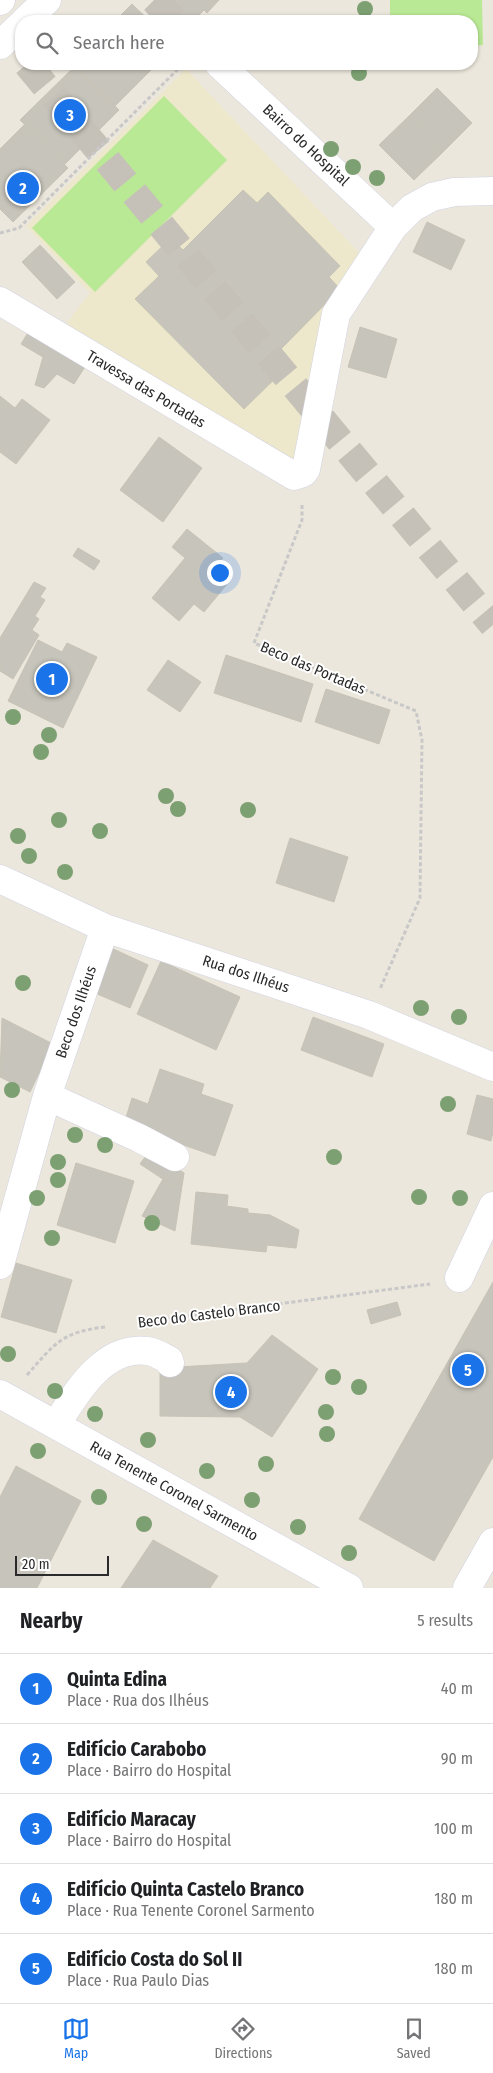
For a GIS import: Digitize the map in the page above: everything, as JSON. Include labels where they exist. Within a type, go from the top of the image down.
[{"type":"street","points":[[31,15],[47,0]]},
{"type":"street","points":[[0,45],[15,31]]},
{"type":"street","name":"Bairro do Hospital","points":[[225,70],[393,227]]},
{"type":"street","points":[[289,474],[303,473],[306,468],[336,314],[393,227],[412,208],[432,197],[454,192],[493,191]]},
{"type":"street","name":"Travessa das Portadas","points":[[0,301],[289,474]]},
{"type":"street","name":"Rua dos Ilhéus","points":[[0,879],[106,928],[369,1015],[493,1067]]},
{"type":"street","name":"Beco dos Ilhéus","points":[[0,1266],[48,1096],[106,928]]},
{"type":"street","points":[[48,1096],[175,1157]]},
{"type":"street","points":[[449,1280],[493,1206]]},
{"type":"street","points":[[56,1425],[92,1372],[114,1357],[133,1351],[150,1351],[169,1360],[170,1363]]},
{"type":"street","name":"Rua Tenente Coronel Sarmento","points":[[2,1401],[56,1425],[334,1584]]},
{"type":"street","points":[[467,1588],[493,1542]]},
{"type":"path","points":[[0,233],[19,228],[177,70]]},
{"type":"path","name":"Beco das Portadas","points":[[289,474],[302,502],[302,520],[254,643],[416,711],[422,740],[420,898],[369,1015]]},
{"type":"path","name":"Beco do Castelo Branco","points":[[147,1322],[408,1288],[449,1280]]},
{"type":"path","points":[[2,1401],[55,1342],[79,1330],[108,1326]]},
{"type":"shaded area","points":[[187,70],[364,258],[297,464],[62,329],[90,293],[26,226]]},
{"type":"green space","points":[[390,0],[482,0],[483,45],[478,45],[478,15],[390,15]]},
{"type":"green space","points":[[164,96],[227,160],[95,292],[32,228]]},
{"type":"building","points":[[165,0],[171,0],[186,15],[149,15]]},
{"type":"building","points":[[171,0],[219,0],[207,13],[204,10],[199,15],[187,15]]},
{"type":"building","points":[[132,4],[144,15],[121,15]]},
{"type":"building","points":[[71,70],[79,70],[119,110],[65,164],[20,120]]},
{"type":"building","points":[[78,70],[151,70],[115,106]]},
{"type":"building","points":[[437,88],[472,123],[443,152],[409,116]]},
{"type":"building","points":[[409,116],[443,152],[414,180],[379,145]]},
{"type":"building","points":[[25,124],[68,168],[13,222],[0,209],[0,149]]},
{"type":"building","points":[[243,190],[257,203],[268,192],[340,266],[329,277],[340,289],[279,351],[291,363],[244,409],[135,299],[159,276],[146,262],[171,238],[183,250]]},
{"type":"building","points":[[427,222],[465,240],[451,270],[413,252]]},
{"type":"building","points":[[40,245],[75,282],[57,299],[22,262]]},
{"type":"building","points":[[360,327],[397,339],[386,378],[348,367]]},
{"type":"building","points":[[29,331],[88,362],[74,384],[57,374],[44,388],[35,385],[43,357],[21,344]]},
{"type":"building","points":[[0,396],[15,408],[22,399],[50,420],[16,464],[0,452]]},
{"type":"building","points":[[159,437],[202,468],[163,522],[120,490]]},
{"type":"building","points":[[187,529],[223,558],[213,570],[228,583],[204,612],[194,604],[179,621],[152,598],[185,558],[172,547]]},
{"type":"building","points":[[78,548],[100,561],[94,570],[73,556]]},
{"type":"building","points":[[34,582],[46,588],[40,597],[45,600],[35,616],[39,619],[32,630],[39,635],[13,679],[0,671],[0,638]]},
{"type":"building","points":[[38,640],[62,652],[67,643],[97,657],[63,728],[8,701]]},
{"type":"building","points":[[226,655],[313,684],[301,722],[214,693]]},
{"type":"building","points":[[168,660],[201,682],[180,712],[147,690]]},
{"type":"building","points":[[326,689],[390,710],[379,744],[315,722]]},
{"type":"building","points":[[290,838],[348,857],[334,902],[276,883]]},
{"type":"building","points":[[107,946],[148,965],[130,1008],[88,990]]},
{"type":"building","points":[[161,961],[240,997],[216,1050],[137,1014]]},
{"type":"building","points":[[313,1017],[384,1044],[372,1077],[301,1050]]},
{"type":"building","points":[[2,1018],[53,1044],[30,1092],[0,1077]]},
{"type":"building","points":[[160,1069],[204,1084],[201,1094],[233,1105],[215,1156],[124,1124],[132,1098],[148,1104]]},
{"type":"building","points":[[477,1095],[493,1099],[493,1132],[491,1141],[467,1134]]},
{"type":"building","points":[[150,1150],[184,1173],[175,1187],[140,1164]]},
{"type":"building","points":[[76,1163],[134,1181],[115,1243],[57,1225]]},
{"type":"building","points":[[184,1173],[175,1231],[142,1216],[163,1179],[175,1187]]},
{"type":"building","points":[[196,1192],[228,1195],[227,1206],[248,1209],[248,1213],[270,1215],[299,1230],[296,1248],[267,1245],[266,1252],[191,1244]]},
{"type":"building","points":[[16,1263],[72,1280],[56,1333],[1,1317]]},
{"type":"building","points":[[493,1282],[493,1457],[434,1561],[359,1519]]},
{"type":"building","points":[[397,1302],[401,1315],[371,1324],[367,1310]]},
{"type":"building","points":[[272,1335],[318,1369],[272,1437],[240,1417],[160,1416],[160,1368],[247,1363]]},
{"type":"building","points":[[16,1466],[81,1501],[37,1588],[0,1588],[0,1497]]},
{"type":"building","points":[[153,1540],[218,1576],[210,1588],[121,1588]]},
{"type":"tunnel","points":[[154,0],[169,15]]},
{"type":"tunnel","points":[[32,70],[493,625]]},
{"type":"place","name":"Edifício Maracay","points":[[70,115]]},
{"type":"place","name":"Edifício Carabobo","points":[[23,188]]},
{"type":"place","name":"Quinta Edina","points":[[52,679]]},
{"type":"place","name":"Edifício Costa do Sol II","points":[[468,1370]]},
{"type":"place","name":"Edifício Quinta Castelo Branco","points":[[231,1392]]}]
